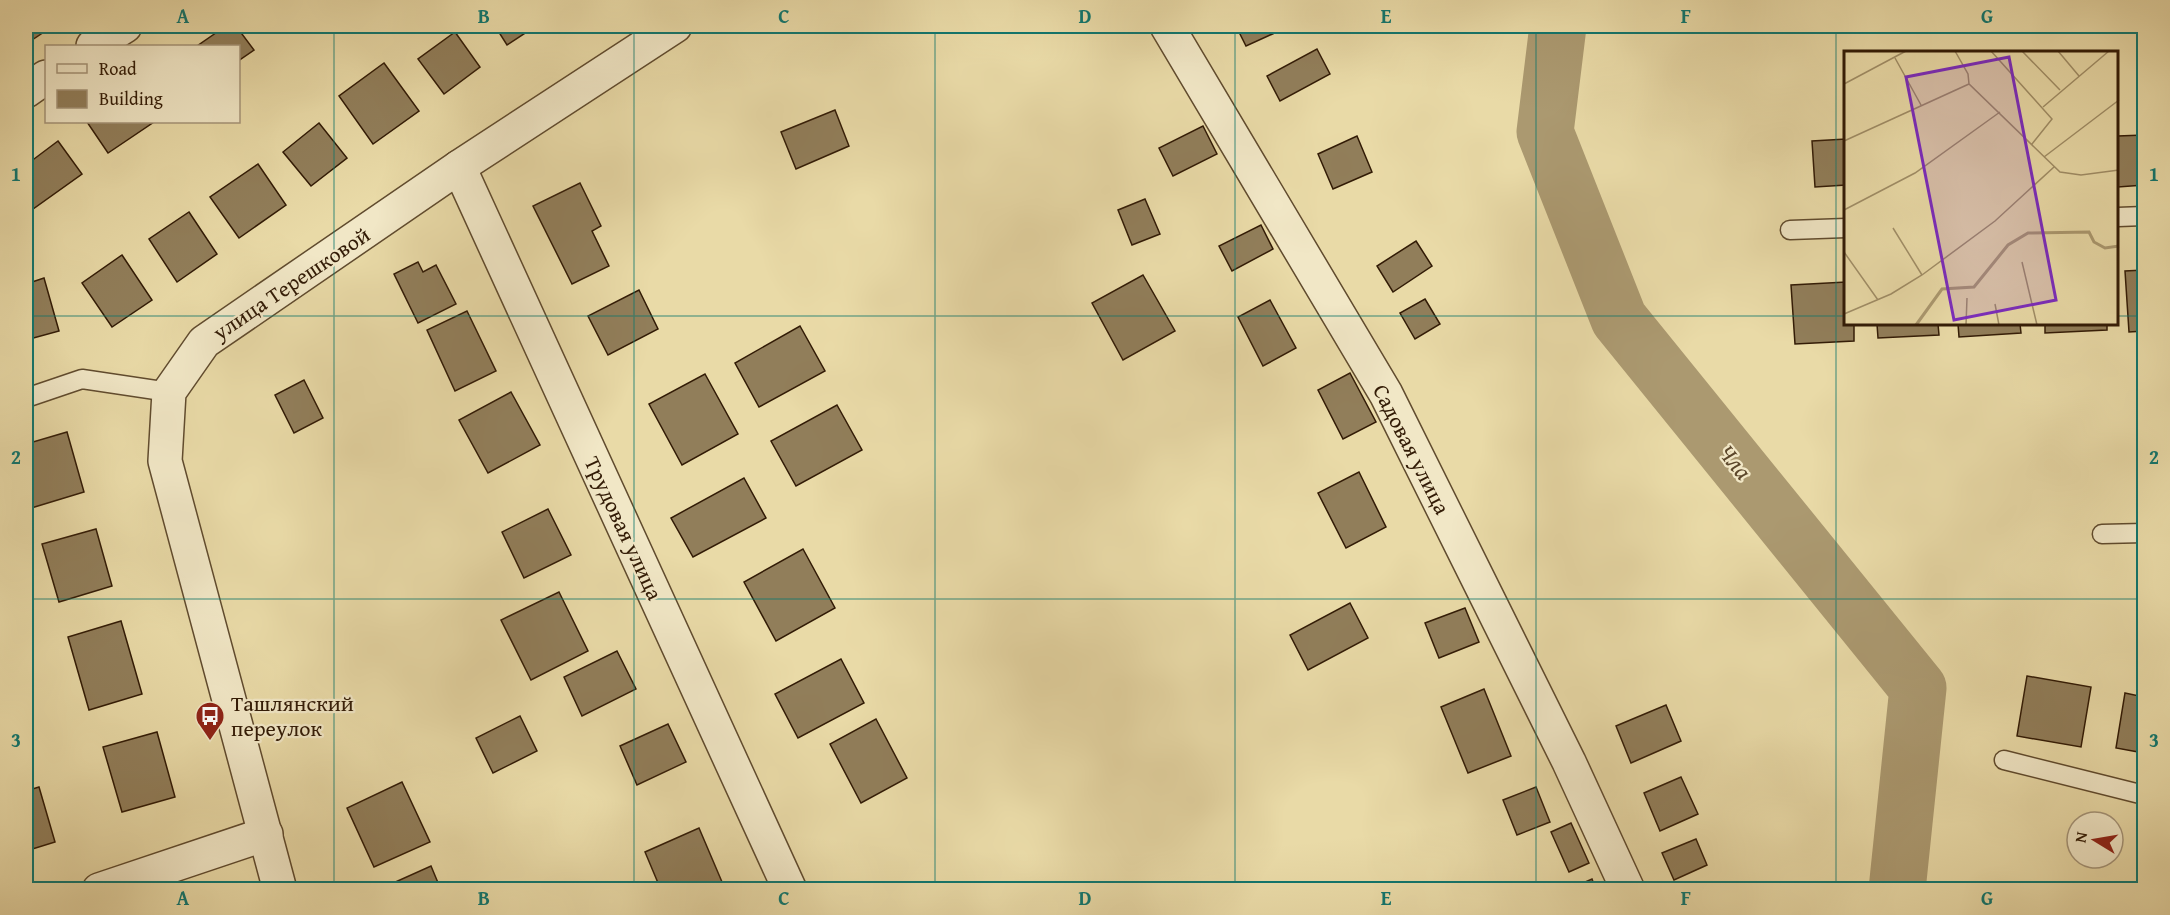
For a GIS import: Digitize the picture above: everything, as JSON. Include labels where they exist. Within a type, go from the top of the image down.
[{"type":"street","points":[[95,45],[125,26]]},
{"type":"street","name":"улица Терешковой","points":[[169,392],[204,342],[459,167],[675,26]]},
{"type":"street","name":"Садовая улица","points":[[1167,26],[1386,394],[1569,762],[1628,890]]},
{"type":"street","points":[[26,91],[45,78]]},
{"type":"street","name":"Трудовая улица","points":[[459,167],[790,890]]},
{"type":"street","points":[[169,392],[165,460],[280,890]]},
{"type":"street","points":[[99,890],[266,834]]},
{"type":"lane","points":[[2119,217],[2145,216]]},
{"type":"lane","points":[[1790,230],[1844,228]]},
{"type":"lane","points":[[26,398],[82,379],[169,392]]},
{"type":"lane","points":[[2102,534],[2145,533]]},
{"type":"lane","points":[[2004,760],[2145,795]]},
{"type":"building","points":[[26,26],[53,26],[29,42],[26,37]]},
{"type":"building","points":[[226,26],[236,26],[254,50],[240,60],[240,45],[198,45]]},
{"type":"building","points":[[495,26],[536,26],[507,45]]},
{"type":"building","points":[[1236,26],[1290,26],[1246,46]]},
{"type":"building","points":[[455,32],[480,67],[444,94],[418,59]]},
{"type":"building","points":[[1317,49],[1330,74],[1280,101],[1267,76]]},
{"type":"building","points":[[384,63],[419,111],[373,144],[339,96]]},
{"type":"building","points":[[835,110],[849,146],[796,169],[781,132]]},
{"type":"building","points":[[88,123],[153,123],[108,153]]},
{"type":"building","points":[[319,123],[347,158],[311,186],[283,152]]},
{"type":"building","points":[[1203,126],[1217,154],[1173,176],[1159,148]]},
{"type":"building","points":[[2144,135],[2144,185],[2119,187],[2119,136]]},
{"type":"building","points":[[1357,136],[1372,172],[1333,189],[1318,154]]},
{"type":"building","points":[[1844,139],[1844,185],[1815,187],[1812,141]]},
{"type":"building","points":[[58,141],[82,174],[26,214],[26,165]]},
{"type":"building","points":[[258,164],[286,205],[239,238],[210,197]]},
{"type":"building","points":[[580,183],[601,226],[592,231],[609,266],[572,284],[533,206]]},
{"type":"building","points":[[1145,199],[1160,234],[1132,245],[1118,210]]},
{"type":"building","points":[[189,212],[217,254],[177,282],[149,239]]},
{"type":"building","points":[[1261,225],[1273,249],[1232,271],[1219,246]]},
{"type":"building","points":[[1416,241],[1432,266],[1393,292],[1377,266]]},
{"type":"building","points":[[122,255],[152,300],[112,327],[82,283]]},
{"type":"building","points":[[418,262],[423,272],[436,265],[456,304],[418,323],[394,274]]},
{"type":"building","points":[[2144,270],[2144,331],[2129,332],[2125,271]]},
{"type":"building","points":[[1143,275],[1175,331],[1123,360],[1092,303]]},
{"type":"building","points":[[44,278],[59,331],[26,340],[26,284]]},
{"type":"building","points":[[1844,282],[1844,326],[1854,326],[1854,341],[1795,344],[1791,285]]},
{"type":"building","points":[[639,290],[658,329],[608,355],[588,316]]},
{"type":"building","points":[[1425,299],[1440,324],[1415,339],[1400,313]]},
{"type":"building","points":[[1270,300],[1296,348],[1263,366],[1238,317]]},
{"type":"building","points":[[467,311],[496,371],[455,391],[427,330]]},
{"type":"building","points":[[800,326],[825,371],[759,407],[735,363]]},
{"type":"building","points":[[1877,326],[1938,326],[1939,335],[1878,338]]},
{"type":"building","points":[[1958,326],[2020,326],[2021,333],[1959,337]]},
{"type":"building","points":[[2045,326],[2107,326],[2107,330],[2045,333]]},
{"type":"building","points":[[1350,373],[1376,422],[1343,439],[1318,390]]},
{"type":"building","points":[[705,374],[738,434],[682,465],[649,404]]},
{"type":"building","points":[[304,380],[323,418],[294,433],[275,395]]},
{"type":"building","points":[[511,392],[540,445],[488,473],[459,420]]},
{"type":"building","points":[[837,405],[862,450],[796,486],[771,441]]},
{"type":"building","points":[[67,432],[84,492],[28,509],[26,444]]},
{"type":"building","points":[[1359,472],[1386,527],[1346,548],[1318,493]]},
{"type":"building","points":[[744,478],[766,518],[693,557],[671,518]]},
{"type":"building","points":[[548,509],[571,555],[524,578],[502,532]]},
{"type":"building","points":[[96,529],[112,586],[59,602],[42,544]]},
{"type":"building","points":[[803,549],[835,608],[776,641],[744,582]]},
{"type":"building","points":[[559,592],[588,651],[531,680],[501,620]]},
{"type":"building","points":[[1350,603],[1368,638],[1308,670],[1290,635]]},
{"type":"building","points":[[1465,608],[1479,642],[1439,658],[1425,623]]},
{"type":"building","points":[[121,621],[142,694],[89,710],[68,637]]},
{"type":"building","points":[[617,651],[636,689],[582,716],[564,677]]},
{"type":"building","points":[[841,659],[864,703],[798,738],[775,694]]},
{"type":"building","points":[[2027,676],[2091,687],[2081,747],[2017,736]]},
{"type":"building","points":[[1484,689],[1511,756],[1468,773],[1441,707]]},
{"type":"building","points":[[2125,693],[2144,697],[2144,753],[2116,748]]},
{"type":"building","points":[[1666,705],[1681,741],[1631,763],[1616,726]]},
{"type":"building","points":[[520,716],[537,751],[493,773],[476,738]]},
{"type":"building","points":[[876,719],[907,778],[861,803],[830,744]]},
{"type":"building","points":[[668,724],[686,762],[637,785],[620,746]]},
{"type":"building","points":[[157,732],[175,797],[122,812],[103,747]]},
{"type":"building","points":[[1681,777],[1698,814],[1660,831],[1644,793]]},
{"type":"building","points":[[402,782],[430,842],[374,867],[347,808]]},
{"type":"building","points":[[39,787],[55,842],[26,851],[26,791]]},
{"type":"building","points":[[1536,787],[1550,822],[1517,835],[1503,800]]},
{"type":"building","points":[[1571,823],[1589,863],[1569,872],[1551,832]]},
{"type":"building","points":[[699,828],[725,889],[661,890],[645,852]]},
{"type":"building","points":[[1696,839],[1707,865],[1674,880],[1662,853]]},
{"type":"building","points":[[431,866],[441,890],[382,890],[382,888]]},
{"type":"building","points":[[1592,879],[1596,890],[1567,890]]},
{"type":"building","points":[[1762,883],[1764,890],[1744,890]]},
{"type":"waterway","name":"Чла","points":[[1558,26],[1545,132],[1619,319],[1918,688],[1897,890]]},
{"type":"place","name":"Ташлянский переулок","points":[[210,742]]}]
